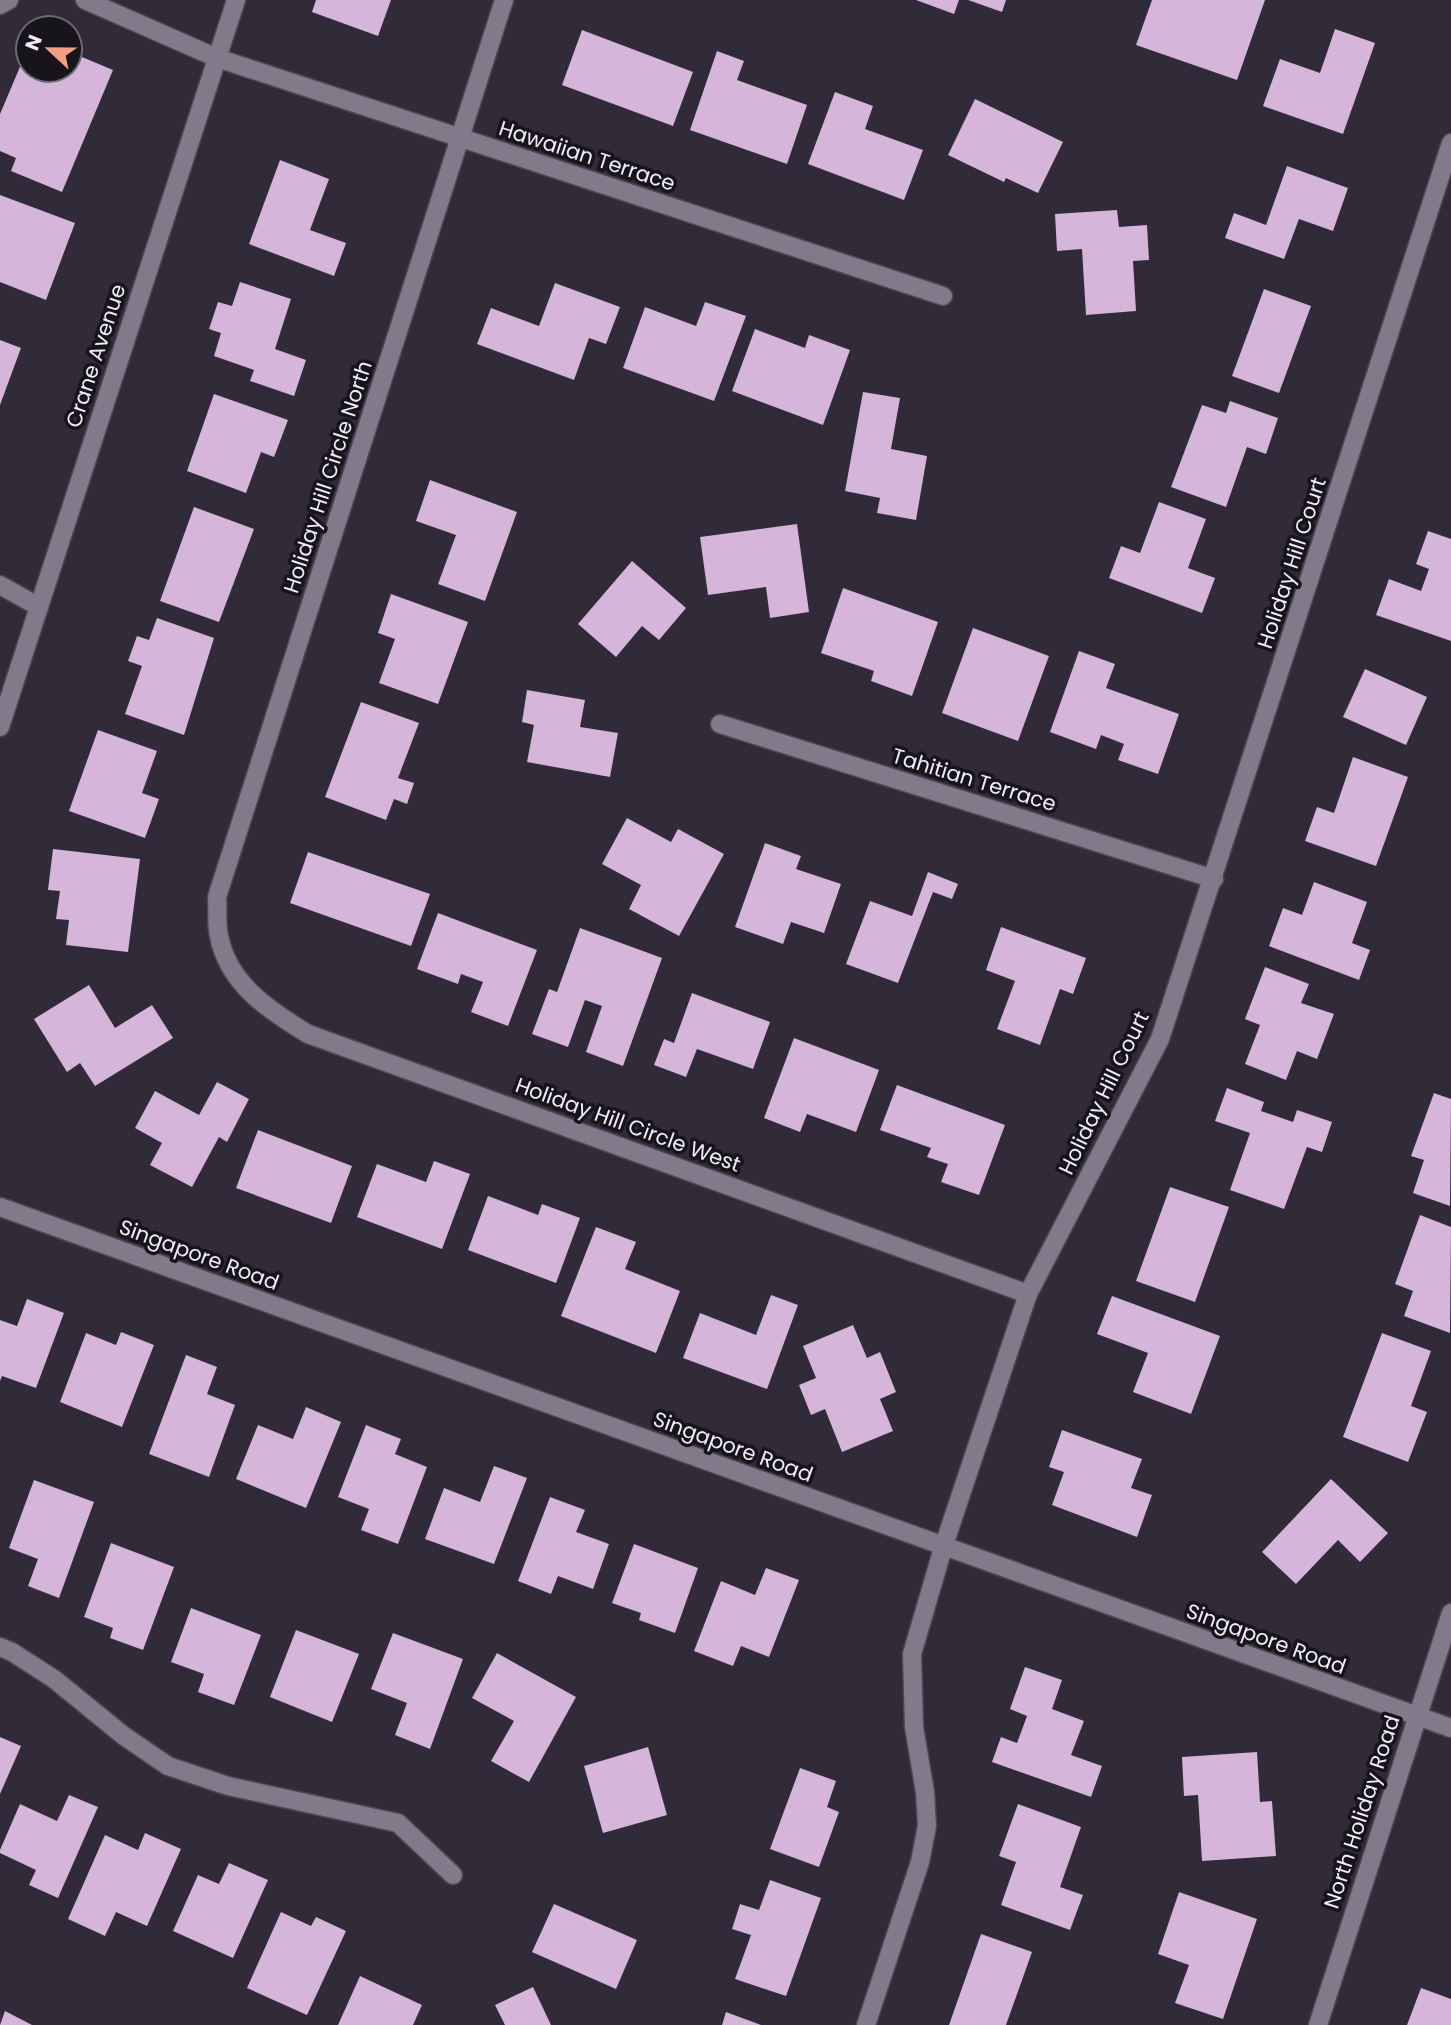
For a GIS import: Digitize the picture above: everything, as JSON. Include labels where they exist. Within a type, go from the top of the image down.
[{"type":"street","points":[[0,5],[9,0]]},
{"type":"street","name":"Hawaiian Terrace","points":[[85,0],[120,7],[217,58],[943,296]]},
{"type":"street","name":"Crane Avenue","points":[[0,727],[236,0]]},
{"type":"street","name":"Holiday Hill Circle North","points":[[232,970],[219,936],[217,897],[504,0]]},
{"type":"street","name":"Holiday Hill Court","points":[[866,2025],[920,1862],[927,1826],[925,1792],[914,1727],[912,1654],[943,1548],[1028,1294],[1160,1039],[1451,143]]},
{"type":"street","points":[[0,585],[39,607]]},
{"type":"street","name":"Tahitian Terrace","points":[[720,724],[1214,879]]},
{"type":"street","name":"Holiday Hill Circle West","points":[[232,970],[270,1011],[308,1034],[1028,1294]]},
{"type":"street","name":"Singapore Road","points":[[0,1207],[943,1548],[1451,1728]]},
{"type":"street","name":"North Holiday Road","points":[[1318,2025],[1451,1613]]},
{"type":"street","points":[[0,1647],[54,1679],[124,1736],[168,1766],[228,1786],[398,1822],[453,1875]]},
{"type":"building","points":[[316,0],[391,0],[378,36],[312,12]]},
{"type":"building","points":[[916,0],[959,0],[954,14]]},
{"type":"building","points":[[968,0],[1006,0],[1002,12]]},
{"type":"building","points":[[1152,0],[1265,0],[1237,80],[1136,45]]},
{"type":"building","points":[[1335,29],[1375,43],[1343,134],[1263,106],[1280,59],[1320,73]]},
{"type":"building","points":[[582,30],[693,72],[673,126],[562,85]]},
{"type":"building","points":[[717,51],[744,61],[737,80],[807,105],[787,164],[690,130]]},
{"type":"building","points":[[84,58],[113,70],[62,192],[11,171],[16,158],[0,151],[0,114],[14,81],[14,84],[84,84]]},
{"type":"building","points":[[835,92],[873,106],[865,129],[923,150],[904,200],[808,164]]},
{"type":"building","points":[[975,99],[1063,142],[1038,193],[1006,178],[1004,182],[948,155]]},
{"type":"building","points":[[280,160],[329,179],[310,230],[346,243],[334,276],[249,244]]},
{"type":"building","points":[[1287,166],[1348,188],[1333,231],[1299,219],[1284,259],[1225,238],[1234,213],[1266,225]]},
{"type":"building","points":[[0,195],[75,223],[46,300],[0,282]]},
{"type":"building","points":[[1117,210],[1119,227],[1147,225],[1149,260],[1133,261],[1136,311],[1086,315],[1082,249],[1057,251],[1055,214]]},
{"type":"building","points":[[240,282],[291,299],[275,349],[306,360],[294,396],[250,381],[254,370],[214,356],[221,333],[209,329],[218,302],[232,306]]},
{"type":"building","points":[[555,283],[620,307],[606,344],[589,338],[574,380],[477,344],[491,308],[539,326]]},
{"type":"building","points":[[1264,289],[1311,306],[1279,393],[1232,376]]},
{"type":"building","points":[[705,302],[746,316],[714,401],[623,368],[645,307],[696,326]]},
{"type":"building","points":[[755,329],[805,348],[809,335],[850,350],[823,425],[732,391]]},
{"type":"building","points":[[0,340],[21,348],[0,405]]},
{"type":"building","points":[[863,392],[900,398],[891,449],[927,456],[916,520],[877,513],[880,498],[845,491]]},
{"type":"building","points":[[214,394],[288,420],[274,457],[261,452],[246,493],[187,471]]},
{"type":"building","points":[[1230,401],[1278,418],[1266,454],[1247,447],[1226,507],[1171,487],[1202,405],[1226,413]]},
{"type":"building","points":[[430,480],[517,512],[485,601],[438,584],[456,535],[416,521]]},
{"type":"building","points":[[1159,502],[1206,519],[1188,568],[1215,578],[1202,613],[1109,578],[1121,546],[1140,553]]},
{"type":"building","points":[[194,507],[254,529],[219,622],[160,601]]},
{"type":"building","points":[[797,524],[809,612],[770,618],[766,587],[708,595],[700,537]]},
{"type":"building","points":[[1428,531],[1451,539],[1451,641],[1376,615],[1389,579],[1421,591],[1429,569],[1416,564]]},
{"type":"building","points":[[632,561],[686,608],[659,640],[642,626],[616,657],[578,624]]},
{"type":"building","points":[[843,588],[938,622],[912,696],[871,681],[874,671],[821,653]]},
{"type":"building","points":[[391,594],[468,622],[438,704],[379,683],[395,639],[378,633]]},
{"type":"building","points":[[157,618],[214,638],[184,735],[125,714],[142,666],[128,661],[137,636],[149,640]]},
{"type":"building","points":[[973,628],[1049,656],[1018,741],[942,713]]},
{"type":"building","points":[[1079,651],[1115,664],[1106,688],[1179,714],[1158,774],[1118,760],[1124,744],[1101,735],[1096,749],[1050,732]]},
{"type":"building","points":[[1365,669],[1427,697],[1406,745],[1343,717]]},
{"type":"building","points":[[527,690],[585,700],[580,727],[618,733],[610,777],[527,762],[534,725],[522,722]]},
{"type":"building","points":[[361,702],[419,723],[398,778],[414,783],[407,804],[394,799],[386,820],[325,797]]},
{"type":"building","points":[[98,730],[157,751],[142,793],[159,799],[145,838],[69,811]]},
{"type":"building","points":[[1353,757],[1408,777],[1376,866],[1305,841],[1317,807],[1334,813]]},
{"type":"building","points":[[627,818],[671,842],[678,829],[724,854],[679,936],[629,909],[641,885],[602,864]]},
{"type":"building","points":[[765,843],[801,856],[796,869],[841,884],[824,933],[791,922],[783,944],[735,927]]},
{"type":"building","points":[[53,849],[140,859],[128,952],[66,945],[69,920],[56,919],[60,891],[48,890]]},
{"type":"building","points":[[308,852],[430,894],[411,946],[290,903]]},
{"type":"building","points":[[928,872],[958,884],[952,899],[933,892],[898,983],[846,964],[870,901],[912,916]]},
{"type":"building","points":[[1314,882],[1367,902],[1352,943],[1370,950],[1359,980],[1269,946],[1283,908],[1302,915]]},
{"type":"building","points":[[438,913],[537,950],[508,1026],[471,1012],[483,982],[461,974],[458,984],[417,969]]},
{"type":"building","points":[[1001,927],[1086,958],[1073,994],[1060,989],[1040,1045],[997,1029],[1015,981],[986,970]]},
{"type":"building","points":[[580,928],[662,958],[623,1066],[586,1052],[602,1006],[585,1000],[568,1047],[532,1034],[549,989],[557,992]]},
{"type":"building","points":[[1265,967],[1309,984],[1301,1003],[1334,1014],[1317,1059],[1297,1051],[1286,1080],[1245,1064],[1260,1025],[1245,1019]]},
{"type":"building","points":[[89,985],[115,1028],[152,1005],[173,1038],[95,1086],[80,1063],[67,1072],[34,1019]]},
{"type":"building","points":[[692,993],[770,1022],[753,1069],[697,1049],[686,1077],[654,1065],[664,1039],[674,1043]]},
{"type":"building","points":[[794,1038],[879,1070],[856,1132],[807,1114],[800,1132],[764,1118]]},
{"type":"building","points":[[217,1082],[249,1099],[227,1142],[219,1137],[192,1187],[150,1165],[162,1143],[135,1128],[155,1091],[199,1115]]},
{"type":"building","points":[[897,1085],[1005,1125],[979,1195],[941,1182],[948,1164],[927,1157],[931,1148],[880,1130]]},
{"type":"building","points":[[1227,1088],[1264,1102],[1261,1111],[1293,1122],[1297,1110],[1332,1122],[1322,1152],[1307,1147],[1284,1209],[1230,1190],[1250,1133],[1215,1121]]},
{"type":"building","points":[[1434,1093],[1451,1099],[1450,1206],[1413,1193],[1424,1160],[1411,1156]]},
{"type":"building","points":[[258,1130],[352,1166],[331,1223],[236,1188]]},
{"type":"building","points":[[434,1161],[470,1174],[442,1249],[357,1217],[377,1164],[426,1182]]},
{"type":"building","points":[[1170,1187],[1229,1207],[1195,1302],[1136,1281]]},
{"type":"building","points":[[488,1196],[538,1215],[542,1204],[580,1218],[556,1283],[468,1250]]},
{"type":"building","points":[[1420,1215],[1451,1227],[1450,1333],[1404,1316],[1413,1291],[1395,1284]]},
{"type":"building","points":[[596,1227],[636,1242],[625,1269],[680,1291],[656,1353],[561,1316]]},
{"type":"building","points":[[771,1295],[798,1305],[767,1389],[683,1358],[700,1313],[756,1335]]},
{"type":"building","points":[[1112,1296],[1220,1336],[1191,1414],[1133,1392],[1148,1353],[1097,1334]]},
{"type":"building","points":[[27,1299],[64,1313],[36,1388],[2,1376],[0,1381],[0,1320],[17,1326]]},
{"type":"building","points":[[853,1325],[867,1358],[880,1352],[896,1392],[880,1399],[893,1431],[842,1452],[825,1409],[811,1415],[799,1385],[816,1378],[803,1346]]},
{"type":"building","points":[[121,1332],[154,1345],[122,1427],[60,1402],[86,1333],[116,1345]]},
{"type":"building","points":[[1382,1333],[1431,1351],[1411,1406],[1427,1412],[1408,1462],[1343,1437]]},
{"type":"building","points":[[186,1355],[217,1367],[207,1394],[235,1405],[209,1477],[149,1454]]},
{"type":"building","points":[[306,1407],[341,1422],[306,1508],[236,1479],[258,1425],[293,1439]]},
{"type":"building","points":[[366,1425],[401,1439],[395,1454],[427,1467],[398,1544],[361,1530],[369,1509],[338,1497]]},
{"type":"building","points":[[1062,1430],[1142,1459],[1131,1488],[1152,1495],[1137,1537],[1052,1505],[1064,1472],[1049,1467]]},
{"type":"building","points":[[494,1466],[527,1478],[494,1564],[425,1539],[444,1488],[480,1502]]},
{"type":"building","points":[[1331,1479],[1388,1533],[1360,1562],[1338,1540],[1296,1584],[1262,1552]]},
{"type":"building","points":[[34,1480],[94,1502],[59,1598],[28,1586],[38,1559],[9,1548]]},
{"type":"building","points":[[550,1497],[585,1510],[576,1532],[609,1544],[593,1589],[558,1576],[551,1594],[518,1581]]},
{"type":"building","points":[[111,1543],[174,1567],[143,1650],[110,1638],[113,1628],[84,1617]]},
{"type":"building","points":[[634,1544],[698,1568],[675,1633],[639,1620],[641,1613],[612,1603]]},
{"type":"building","points":[[766,1568],[799,1580],[769,1657],[741,1646],[733,1666],[694,1651],[721,1581],[755,1595]]},
{"type":"building","points":[[191,1608],[261,1635],[234,1705],[198,1692],[204,1674],[171,1662]]},
{"type":"building","points":[[296,1630],[359,1654],[332,1722],[270,1697]]},
{"type":"building","points":[[393,1633],[463,1659],[430,1749],[395,1735],[407,1703],[371,1689]]},
{"type":"building","points":[[497,1653],[576,1697],[529,1782],[491,1761],[514,1721],[472,1698]]},
{"type":"building","points":[[1025,1667],[1062,1680],[1052,1709],[1084,1721],[1071,1755],[1102,1766],[1091,1797],[992,1762],[1001,1737],[1017,1743],[1027,1716],[1010,1709]]},
{"type":"building","points":[[0,1737],[21,1746],[0,1794]]},
{"type":"building","points":[[648,1747],[667,1815],[603,1833],[584,1766]]},
{"type":"building","points":[[1257,1752],[1260,1802],[1272,1801],[1276,1856],[1202,1861],[1198,1795],[1184,1796],[1182,1757]]},
{"type":"building","points":[[800,1768],[836,1781],[827,1807],[839,1812],[819,1867],[770,1849]]},
{"type":"building","points":[[69,1795],[98,1807],[58,1898],[29,1885],[36,1870],[0,1853],[0,1850],[20,1804],[57,1821]]},
{"type":"building","points":[[1018,1804],[1081,1827],[1060,1887],[1083,1895],[1070,1930],[1001,1905],[1016,1862],[999,1856]]},
{"type":"building","points":[[145,1833],[181,1849],[147,1926],[116,1912],[105,1936],[68,1919],[105,1835],[138,1850]]},
{"type":"building","points":[[229,1863],[268,1880],[233,1958],[173,1931],[198,1875],[219,1884]]},
{"type":"building","points":[[770,1880],[821,1898],[786,1996],[735,1979],[751,1935],[732,1929],[740,1904],[759,1910]]},
{"type":"building","points":[[1179,1892],[1257,1919],[1223,2019],[1175,2003],[1189,1965],[1158,1954]]},
{"type":"building","points":[[554,1904],[637,1940],[616,1989],[532,1952]]},
{"type":"building","points":[[281,1912],[311,1926],[316,1917],[346,1931],[307,2015],[247,1988]]},
{"type":"building","points":[[981,1934],[1032,1952],[1006,2025],[949,2025]]},
{"type":"building","points":[[360,1976],[422,2005],[413,2025],[338,2025]]},
{"type":"building","points":[[533,1987],[551,2025],[505,2025],[495,2005]]},
{"type":"building","points":[[1421,1988],[1451,1999],[1451,2025],[1407,2025]]},
{"type":"building","points":[[5,2011],[32,2025],[0,2025]]},
{"type":"building","points":[[726,2012],[761,2025],[722,2025]]}]
